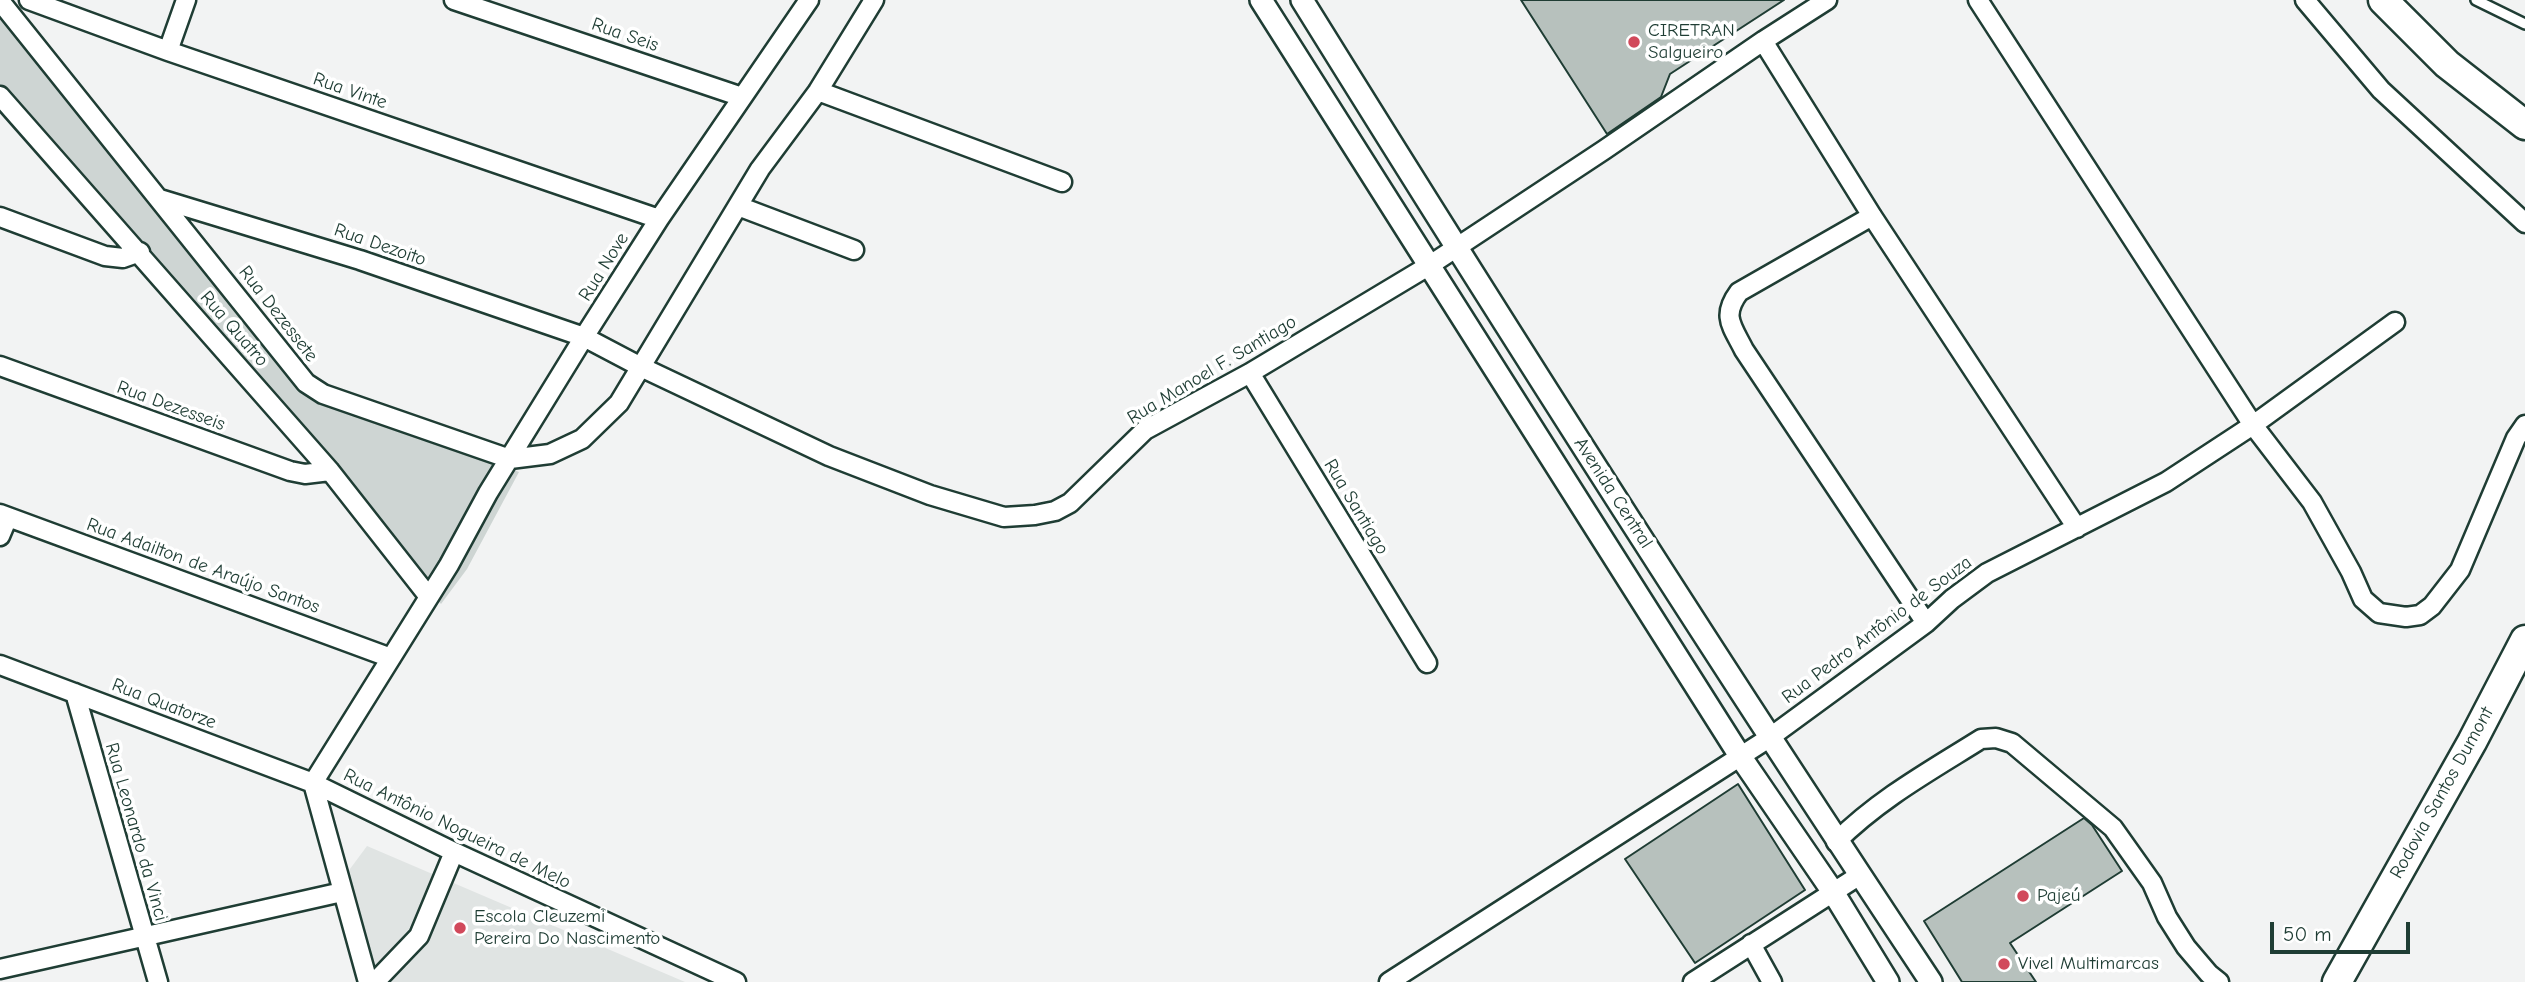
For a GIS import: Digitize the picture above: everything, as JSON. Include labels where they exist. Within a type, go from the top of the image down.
[{"type":"highway","points":[[2383,0],[2447,64],[2525,125]]},
{"type":"highway","name":"Rodovia Santos Dumont","points":[[2337,982],[2472,742],[2525,640]]},
{"type":"street","name":"Rua Vinte","points":[[29,0],[168,51],[659,219]]},
{"type":"street","points":[[168,51],[186,0]]},
{"type":"street","name":"Rua Seis","points":[[454,0],[742,97]]},
{"type":"street","name":"Rua Nove","points":[[313,783],[449,565],[584,337],[659,219],[809,0]]},
{"type":"street","points":[[510,459],[550,454],[582,439],[619,402],[760,169],[818,91],[874,0]]},
{"type":"street","name":"Avenida Central","points":[[1261,0],[1740,756],[1833,892],[1888,982]]},
{"type":"street","name":"Avenida Central","points":[[1302,0],[1455,246],[1769,738],[1931,982]]},
{"type":"street","name":"Rua Manoel F. Santiago","points":[[584,337],[829,456],[930,495],[1004,517],[1055,511],[1070,503],[1145,430],[1250,373],[1430,265],[1827,0]]},
{"type":"street","points":[[1978,0],[2253,425],[2312,502],[2363,599],[2379,613],[2406,617],[2420,614],[2432,606],[2460,570],[2516,438],[2525,425]]},
{"type":"street","points":[[2305,0],[2381,90],[2525,223]]},
{"type":"street","points":[[0,1],[160,199]]},
{"type":"street","points":[[1763,41],[1872,216],[2077,528]]},
{"type":"street","points":[[818,91],[1062,182]]},
{"type":"street","name":"Rua Quatro","points":[[0,96],[330,471],[429,597]]},
{"type":"street","name":"Rua Dezoito","points":[[160,199],[360,260],[584,337]]},
{"type":"street","name":"Rua Dezessete","points":[[160,199],[298,374],[314,390],[510,459]]},
{"type":"street","points":[[738,206],[854,250]]},
{"type":"street","points":[[0,216],[105,256],[123,258],[139,252]]},
{"type":"street","points":[[1872,216],[1739,292],[1730,304],[1728,319],[1744,350],[1926,622]]},
{"type":"street","name":"Rua Pedro Antônio de Souza","points":[[1390,982],[1769,738],[1926,622],[1987,573],[2166,482],[2253,425],[2395,322]]},
{"type":"street","name":"Rua Dezesseis","points":[[0,366],[290,471],[304,474],[330,471]]},
{"type":"street","name":"Rua Santiago","points":[[1250,373],[1427,663]]},
{"type":"street","points":[[0,536],[4,516]]},
{"type":"street","name":"Rua Adailton de Araújo Santos","points":[[4,516],[391,658]]},
{"type":"street","name":"Rua Quatorze","points":[[0,665],[313,783]]},
{"type":"street","name":"Rua Leonardo da Vinci","points":[[75,693],[158,982]]},
{"type":"street","points":[[1836,842],[1859,819],[1895,792],[1981,739],[1996,738],[2012,743],[2113,828],[2152,883],[2186,947],[2219,982]]},
{"type":"street","points":[[313,783],[368,982]]},
{"type":"street","name":"Rua Antônio Nogueira de Melo","points":[[313,783],[454,852],[736,982]]},
{"type":"street","points":[[375,982],[419,936],[454,852]]},
{"type":"street","points":[[1700,979],[1860,875]]},
{"type":"street","points":[[0,969],[342,892]]},
{"type":"street","points":[[1751,944],[1772,982]]},
{"type":"lane","points":[[2476,0],[2525,24]]},
{"type":"shaded area","points":[[0,7],[304,389],[519,472],[467,569],[441,604],[0,95]]},
{"type":"shaded area","name":"Escola Cleuzemi Pereira Do Nascimento","points":[[367,846],[685,982],[379,982],[347,873]]},
{"type":"building","name":"CIRETRAN Salgueiro","points":[[1521,0],[1784,0],[1670,74],[1661,97],[1607,134]]},
{"type":"building","points":[[1738,784],[1805,890],[1695,963],[1625,859]]},
{"type":"building","name":"Pajeú","points":[[2084,818],[2092,825],[2122,871],[2010,943],[2036,982],[1962,982],[1924,921]]},
{"type":"place","name":"CIRETRAN Salgueiro","points":[[1634,42]]},
{"type":"place","name":"Pajeú","points":[[2023,896]]},
{"type":"place","name":"Escola Cleuzemi Pereira Do Nascimento","points":[[460,928]]},
{"type":"place","name":"Vivel Multimarcas","points":[[2004,964]]}]
